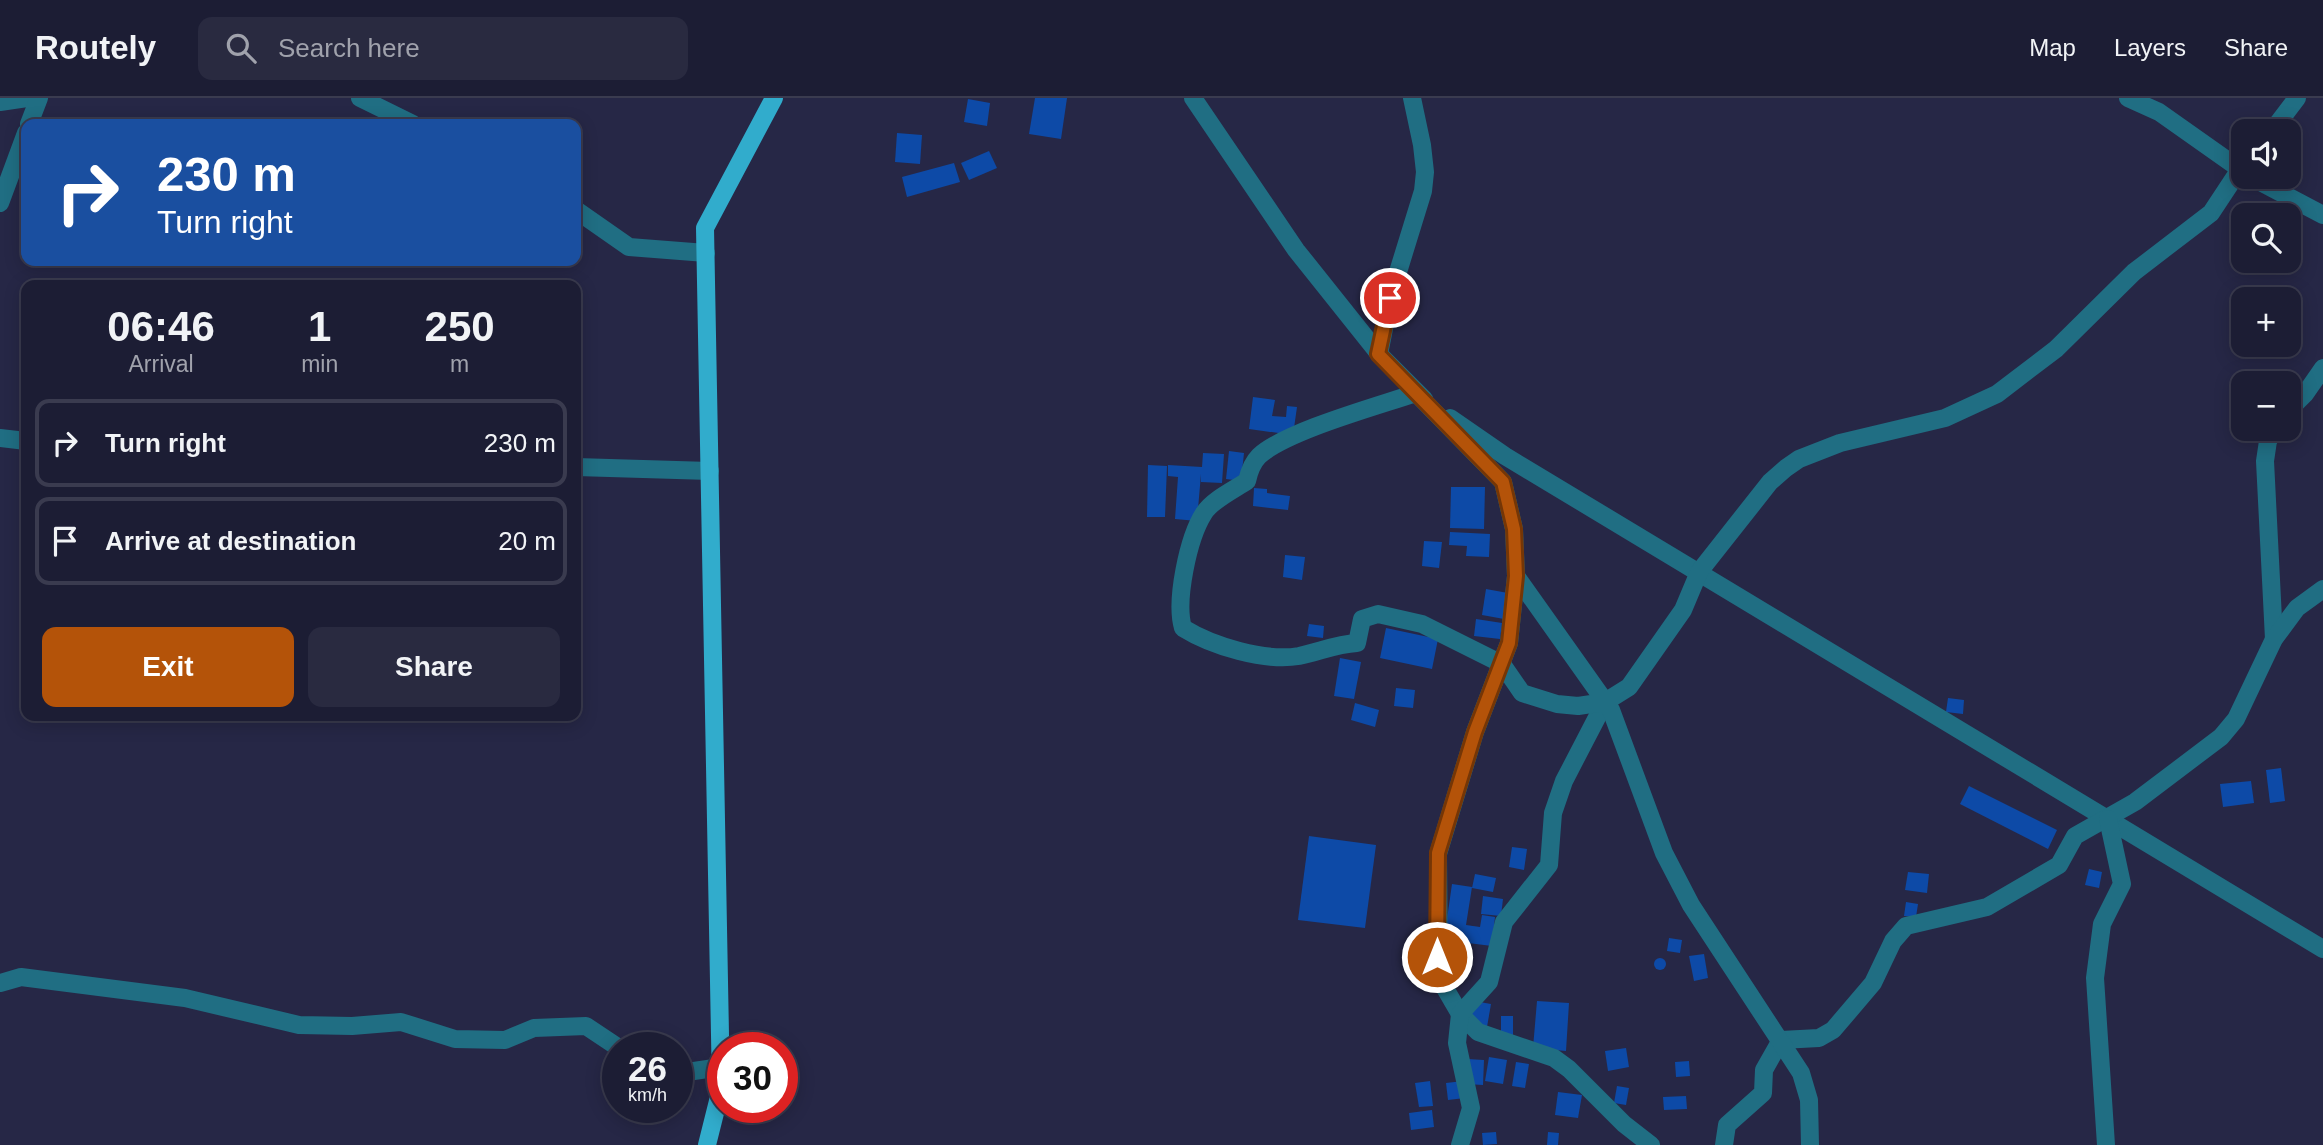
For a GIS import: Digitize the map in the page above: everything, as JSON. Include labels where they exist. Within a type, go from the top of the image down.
[{"type":"main road","points":[[720,1032],[705,228],[774,98]]},
{"type":"main road","points":[[707,1145],[712,1123]]},
{"type":"street","points":[[0,102],[27,98]]},
{"type":"street","points":[[31,119],[39,98]]},
{"type":"street","points":[[360,98],[403,119]]},
{"type":"street","points":[[1193,98],[1296,250],[1378,354],[1503,482],[1514,529],[1516,576],[1509,643],[1475,732],[1438,853],[1439,978],[1460,1014],[1478,1032],[1553,1058],[1569,1069],[1624,1124],[1651,1145]]},
{"type":"street","points":[[1378,354],[1390,298],[1423,191],[1425,172],[1422,145],[1412,98]]},
{"type":"street","points":[[2128,98],[2158,112],[2231,161]]},
{"type":"street","points":[[2282,119],[2297,98]]},
{"type":"street","points":[[0,203],[21,146]]},
{"type":"street","points":[[1416,393],[1320,425],[1259,456],[1250,468],[1247,481],[1205,512],[1188,559],[1180,616],[1183,628],[1194,635],[1254,655],[1295,657],[1337,644],[1357,643],[1362,620],[1378,614],[1422,624],[1502,664],[1522,693],[1557,704],[1578,706],[1605,702],[1629,687],[1683,610],[1699,572],[1770,482],[1799,458],[1859,437],[1945,418],[1997,394],[2024,375],[2084,323],[2134,272],[2211,213],[2231,187]]},
{"type":"street","points":[[2277,189],[2323,215]]},
{"type":"street","points":[[581,213],[629,247],[706,253]]},
{"type":"street","points":[[2301,398],[2323,368]]},
{"type":"street","points":[[1416,393],[1505,456],[2323,949]]},
{"type":"street","points":[[0,438],[21,440]]},
{"type":"street","points":[[2269,441],[2265,461],[2274,639]]},
{"type":"street","points":[[581,467],[710,471]]},
{"type":"street","points":[[1516,576],[1605,702],[1634,767],[1664,853],[1691,905],[1801,1073],[1810,1100],[1810,1145]]},
{"type":"street","points":[[1781,1040],[1819,1038],[1833,1030],[1872,983],[1893,941],[1906,926],[1987,907],[2059,865],[2075,836],[2108,819],[2221,737],[2236,719],[2274,639],[2297,608],[2323,589]]},
{"type":"street","points":[[1460,1145],[1471,1108],[1457,1043],[1460,1014],[1489,982],[1504,922],[1549,865],[1553,813],[1564,782],[1605,702]]},
{"type":"street","points":[[2106,1145],[2095,978],[2102,925],[2122,884],[2108,819]]},
{"type":"street","points":[[0,983],[21,977],[185,998],[299,1025],[352,1026],[401,1022],[455,1039],[505,1040],[534,1028],[586,1026],[602,1037]]},
{"type":"street","points":[[1724,1145],[1727,1125],[1763,1093],[1764,1070],[1781,1040]]},
{"type":"building","points":[[1035,98],[1067,98],[1061,139],[1029,134]]},
{"type":"building","points":[[968,99],[990,103],[987,126],[964,122]]},
{"type":"building","points":[[897,133],[922,135],[920,164],[895,162]]},
{"type":"building","points":[[989,151],[997,168],[969,180],[961,163]]},
{"type":"building","points":[[954,163],[960,182],[907,197],[902,177]]},
{"type":"building","points":[[1253,397],[1275,400],[1272,416],[1286,417],[1287,406],[1297,407],[1293,435],[1249,429]]},
{"type":"building","points":[[1229,451],[1244,453],[1241,481],[1226,479]]},
{"type":"building","points":[[1203,453],[1224,454],[1222,483],[1201,482],[1201,474],[1197,521],[1175,519],[1178,477],[1168,476],[1168,465],[1202,467]]},
{"type":"building","points":[[1148,465],[1167,466],[1165,517],[1147,517]]},
{"type":"building","points":[[1451,487],[1485,487],[1484,529],[1450,528]]},
{"type":"building","points":[[1254,488],[1290,496],[1288,510],[1253,506]]},
{"type":"building","points":[[1450,532],[1490,534],[1489,557],[1466,556],[1467,546],[1449,545]]},
{"type":"building","points":[[1424,541],[1442,542],[1439,568],[1422,566]]},
{"type":"building","points":[[1285,555],[1305,557],[1302,580],[1283,577]]},
{"type":"building","points":[[1486,589],[1508,593],[1504,619],[1482,615]]},
{"type":"building","points":[[1476,619],[1502,623],[1500,639],[1474,636]]},
{"type":"building","points":[[1309,624],[1324,626],[1323,638],[1307,636]]},
{"type":"building","points":[[1386,628],[1438,639],[1432,669],[1380,658]]},
{"type":"building","points":[[1340,658],[1361,662],[1354,699],[1334,696]]},
{"type":"building","points":[[1396,688],[1415,690],[1413,708],[1394,706]]},
{"type":"building","points":[[1948,698],[1964,700],[1963,714],[1946,712]]},
{"type":"building","points":[[1355,703],[1379,710],[1375,727],[1351,720]]},
{"type":"building","points":[[2281,768],[2285,801],[2270,803],[2266,770]]},
{"type":"building","points":[[2251,781],[2254,803],[2223,807],[2220,784]]},
{"type":"building","points":[[1969,786],[2057,830],[2048,849],[1960,804]]},
{"type":"building","points":[[1309,836],[1376,845],[1365,928],[1298,920]]},
{"type":"building","points":[[1512,847],[1527,849],[1524,870],[1509,867]]},
{"type":"building","points":[[2089,869],[2102,872],[2099,888],[2085,885]]},
{"type":"building","points":[[1908,872],[1929,874],[1927,893],[1905,890]]},
{"type":"building","points":[[1475,874],[1496,878],[1493,892],[1472,888]]},
{"type":"building","points":[[1452,884],[1472,887],[1466,925],[1480,927],[1482,915],[1495,917],[1492,946],[1444,940]]},
{"type":"building","points":[[1483,896],[1503,899],[1501,916],[1481,914]]},
{"type":"building","points":[[1906,902],[1918,904],[1916,917],[1904,916]]},
{"type":"building","points":[[1669,938],[1682,940],[1680,953],[1667,951]]},
{"type":"building","points":[[1461,943],[1465,976],[1447,977],[1444,944]]},
{"type":"building","points":[[1704,954],[1708,978],[1694,981],[1689,956]]},
{"type":"building","points":[[1660,958],[1666,964],[1660,970],[1654,964]]},
{"type":"building","points":[[1474,1001],[1491,1004],[1487,1027],[1470,1024]]},
{"type":"building","points":[[1537,1001],[1569,1003],[1566,1051],[1533,1048]]},
{"type":"building","points":[[1501,1016],[1513,1016],[1513,1039],[1501,1039]]},
{"type":"building","points":[[1626,1048],[1629,1067],[1608,1071],[1605,1051]]},
{"type":"building","points":[[1489,1057],[1507,1060],[1503,1084],[1485,1081]]},
{"type":"building","points":[[1467,1059],[1484,1060],[1483,1085],[1466,1084]]},
{"type":"building","points":[[1689,1061],[1690,1076],[1676,1077],[1675,1062]]},
{"type":"building","points":[[1516,1062],[1529,1064],[1525,1088],[1512,1086]]},
{"type":"building","points":[[1430,1081],[1433,1106],[1419,1107],[1415,1083]]},
{"type":"building","points":[[1463,1081],[1465,1098],[1448,1100],[1446,1083]]},
{"type":"building","points":[[1617,1086],[1629,1088],[1626,1105],[1614,1103]]},
{"type":"building","points":[[1558,1092],[1582,1095],[1578,1118],[1555,1115]]},
{"type":"building","points":[[1686,1096],[1687,1109],[1664,1110],[1663,1097]]},
{"type":"building","points":[[1432,1110],[1434,1127],[1411,1130],[1409,1113]]},
{"type":"building","points":[[1496,1132],[1497,1144],[1483,1145],[1482,1133]]},
{"type":"building","points":[[1548,1132],[1559,1133],[1558,1145],[1547,1145]]},
{"type":"route","points":[[1390,298],[1378,354],[1503,482],[1514,529],[1516,576],[1509,643],[1475,732],[1438,853],[1437,957]]}]
